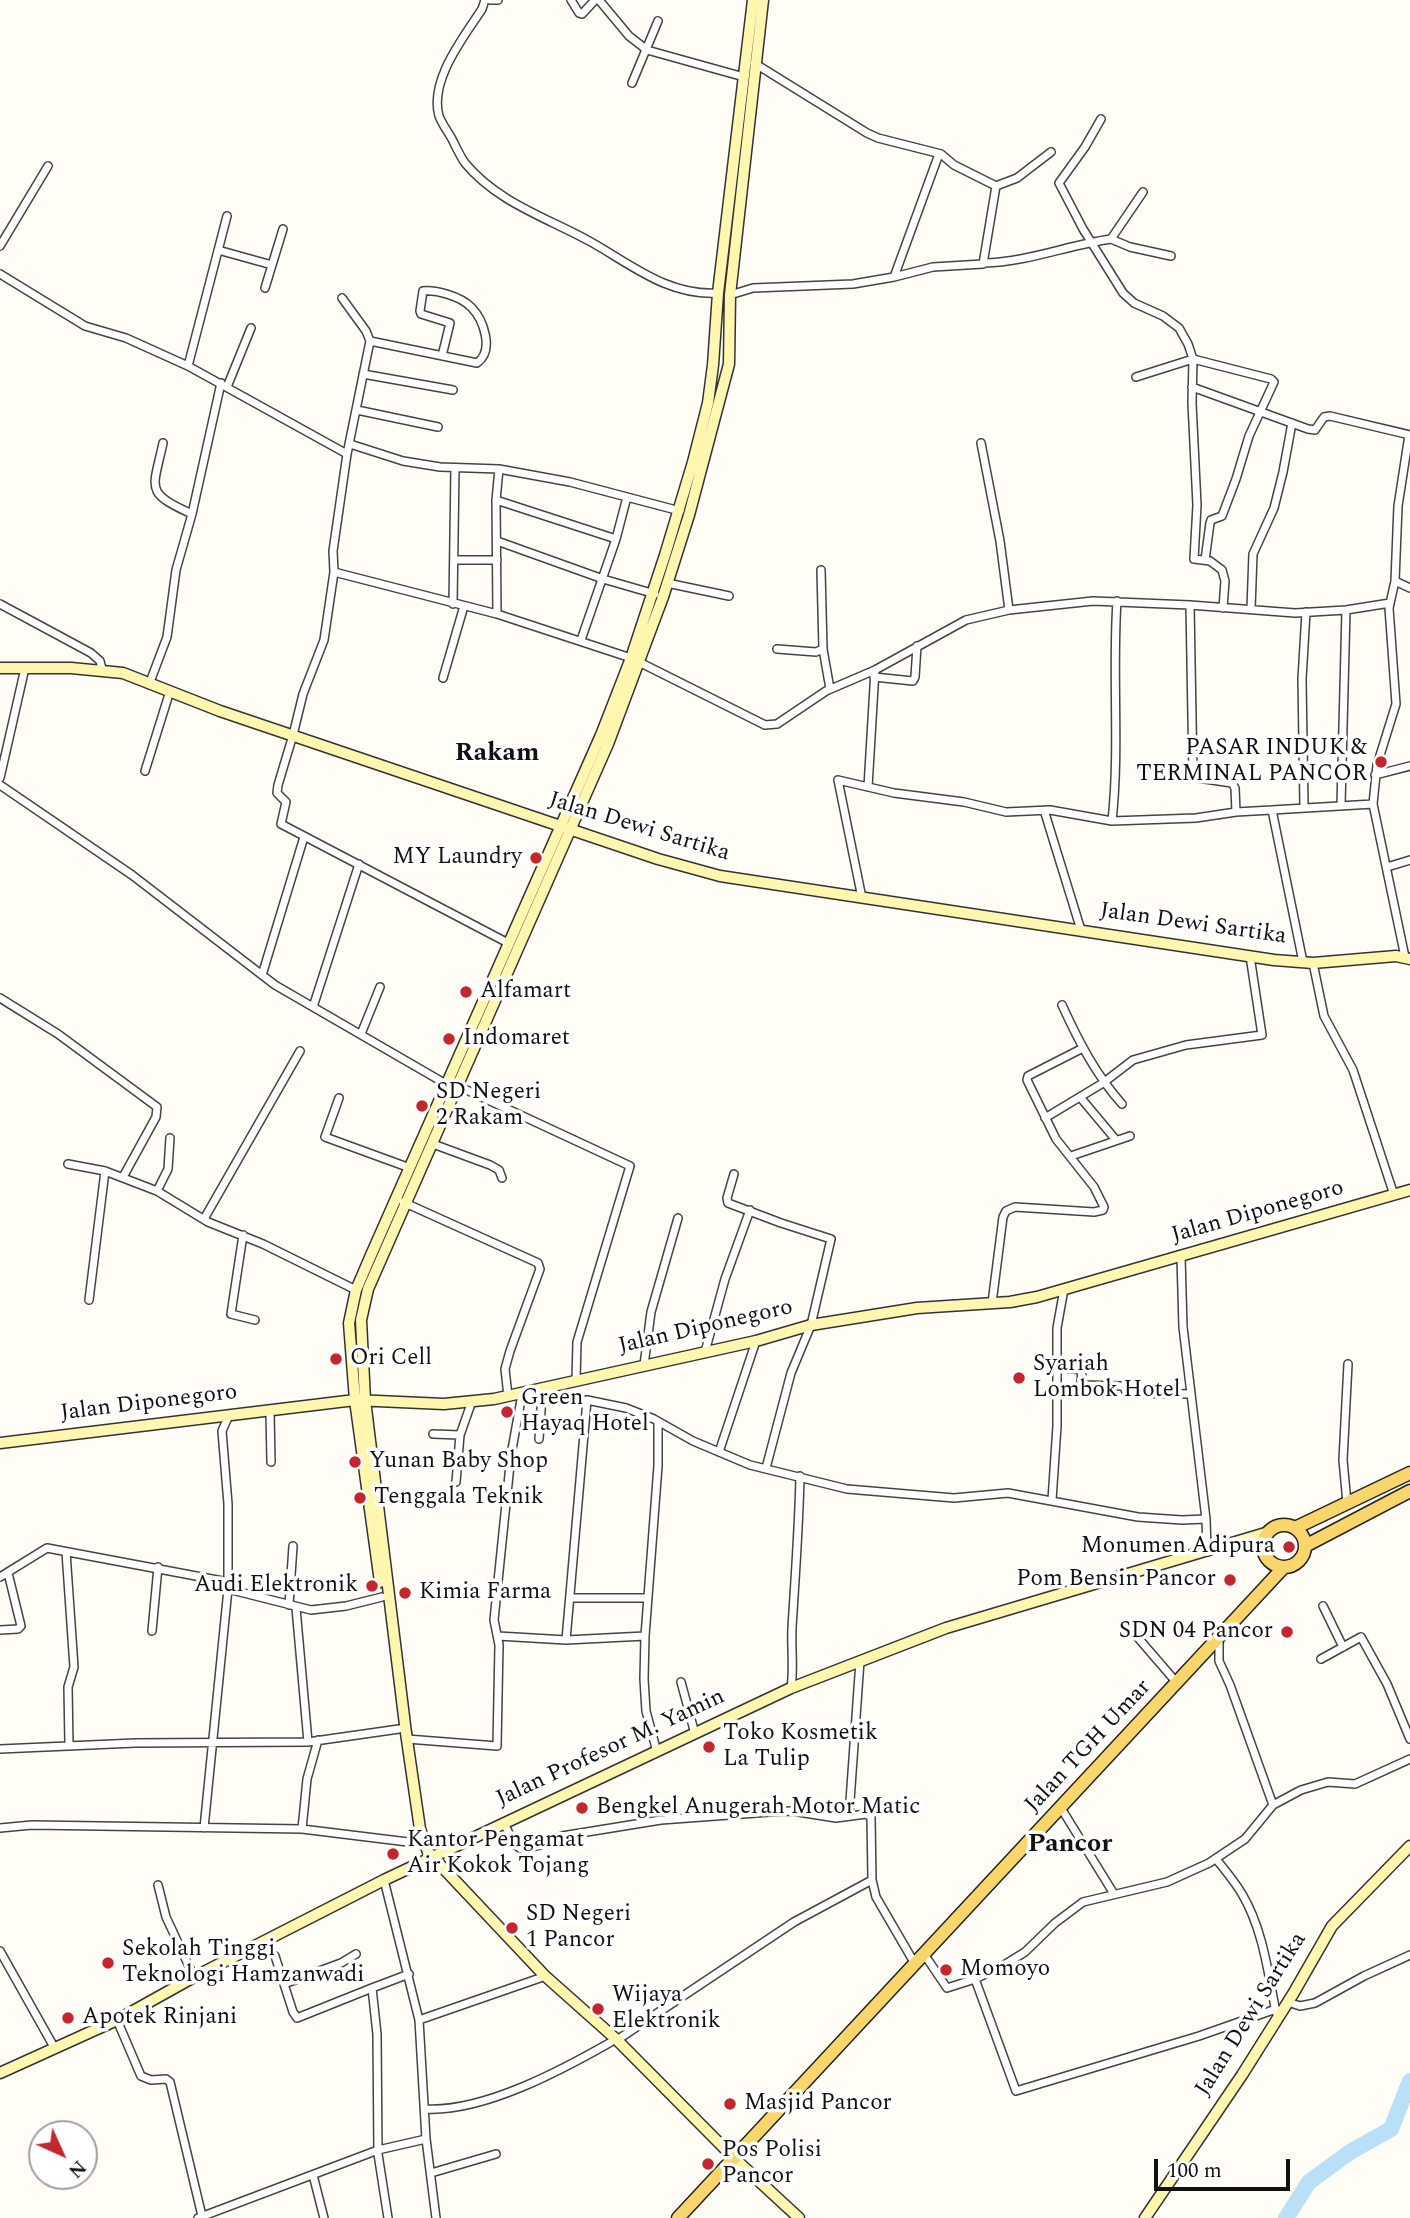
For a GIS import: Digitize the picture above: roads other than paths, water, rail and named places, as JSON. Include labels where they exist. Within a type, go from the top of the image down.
[{"type":"main road","points":[[657,595],[667,583],[707,429],[718,293],[733,186],[744,76],[752,62],[753,0]]},
{"type":"main road","points":[[584,2016],[428,1858],[420,1829],[403,1734],[382,1597],[360,1400],[362,1308],[401,1201],[410,1168],[446,1084],[566,827],[601,735],[635,660],[657,595],[680,511],[729,364],[730,295],[752,62],[762,0]]},
{"type":"main road","name":"Jalan Dewi Sartika","points":[[0,668],[102,669],[123,673],[220,711],[701,872],[1250,956],[1308,963],[1408,958]]},
{"type":"main road","points":[[509,951],[433,1144],[356,1290],[349,1323],[416,1843],[540,1979],[614,2041],[706,2140],[734,2158],[799,2218]]},
{"type":"main road","name":"Jalan Diponegoro","points":[[0,1443],[360,1400],[444,1404],[522,1394],[756,1341],[811,1325],[917,1308],[1023,1299],[1064,1290],[1410,1190]]},
{"type":"main road","points":[[1410,1473],[1295,1528],[1278,1526],[1269,1532],[1264,1543],[1265,1554],[1273,1563],[1284,1567],[1298,1561],[1305,1546],[1410,1491]]},
{"type":"main road","points":[[1295,1528],[1303,1538],[1305,1546]]},
{"type":"main road","name":"Jalan Profesor M. Yamin","points":[[0,2073],[54,2046],[117,2020],[428,1858],[791,1688],[946,1628],[1269,1532]]},
{"type":"main road","name":"Jalan TGH Umar","points":[[678,2218],[1284,1567]]},
{"type":"main road","name":"Jalan Dewi Sartika","points":[[1144,2218],[1177,2173],[1277,2015],[1288,2002],[1332,1926],[1410,1846]]},
{"type":"street","points":[[485,0],[482,9],[449,57],[439,92],[439,115],[464,162],[494,189],[521,208],[590,242],[662,284],[700,294],[718,293]]},
{"type":"street","points":[[571,0],[579,13],[597,0],[629,36],[647,50],[744,76]]},
{"type":"street","points":[[632,83],[658,21]]},
{"type":"street","points":[[752,62],[867,133],[939,154],[996,186],[1017,178],[1051,152]]},
{"type":"street","points":[[1101,119],[1059,183],[1091,242],[1128,298],[1163,316],[1179,328],[1193,359],[1197,497],[1194,559],[1205,560],[1222,570],[1225,581],[1223,608]]},
{"type":"street","points":[[894,277],[939,154]]},
{"type":"street","points":[[0,246],[48,166]]},
{"type":"street","points":[[984,263],[996,186]]},
{"type":"street","points":[[1111,239],[1143,192]]},
{"type":"street","points":[[188,366],[226,216]]},
{"type":"street","points":[[265,288],[284,229]]},
{"type":"street","points":[[730,295],[753,288],[853,284],[933,267],[1009,262],[1111,239],[1130,247],[1171,256]]},
{"type":"street","points":[[218,250],[272,265]]},
{"type":"street","points":[[0,274],[85,326],[126,338],[188,366],[347,454]]},
{"type":"street","points":[[370,341],[442,356],[477,363],[485,353],[486,335],[471,307],[455,297],[425,290],[421,314],[450,323],[442,356]]},
{"type":"street","points":[[342,298],[366,331],[370,341],[347,454],[324,640],[303,694],[277,791],[286,802],[281,824],[359,864],[509,951]]},
{"type":"street","points":[[150,682],[167,637],[176,570],[224,385],[251,328]]},
{"type":"street","points":[[1136,377],[1193,359],[1273,381],[1274,384],[1249,436],[1222,516],[1210,521],[1205,560]]},
{"type":"street","points":[[363,374],[453,390]]},
{"type":"street","points":[[1192,387],[1315,430],[1324,417],[1330,416],[1409,435],[1398,506],[1395,580],[1390,603],[1396,704],[1376,775],[1373,804],[1408,958]]},
{"type":"street","points":[[357,410],[438,427]]},
{"type":"street","points":[[1251,609],[1253,554],[1274,509],[1292,423]]},
{"type":"street","points":[[163,443],[153,486],[156,493],[171,504],[192,514]]},
{"type":"street","points":[[981,443],[1000,541],[1009,610]]},
{"type":"street","points":[[350,444],[403,461],[455,468],[499,470],[570,482],[680,511]]},
{"type":"street","points":[[453,604],[455,468]]},
{"type":"street","points":[[498,614],[496,500],[499,470]]},
{"type":"street","points":[[581,640],[628,497]]},
{"type":"street","points":[[496,500],[616,539]]},
{"type":"street","points":[[497,541],[603,579],[657,595]]},
{"type":"street","points":[[455,560],[497,560]]},
{"type":"street","points":[[821,570],[823,649],[830,689]]},
{"type":"street","points":[[334,572],[498,614],[581,640],[635,660],[769,726],[777,724],[830,689],[875,673],[917,646],[967,620],[1009,610],[1079,602],[1117,601],[1306,612],[1346,611],[1390,603]]},
{"type":"street","points":[[1395,580],[1410,588]]},
{"type":"street","points":[[667,583],[729,596]]},
{"type":"street","points":[[1112,821],[1117,766],[1114,667],[1117,601]]},
{"type":"street","points":[[0,604],[91,653],[100,661],[102,669]]},
{"type":"street","points":[[1190,605],[1193,774],[1198,778],[1232,783],[1235,788],[1236,812]]},
{"type":"street","points":[[443,678],[464,606]]},
{"type":"street","points":[[1341,805],[1346,611]]},
{"type":"street","points":[[1304,807],[1302,679],[1306,612]]},
{"type":"street","points":[[875,673],[907,682],[913,681],[917,646]]},
{"type":"street","points":[[777,649],[816,652],[823,649]]},
{"type":"street","points":[[0,778],[25,668]]},
{"type":"street","points":[[868,787],[875,673]]},
{"type":"street","points":[[145,771],[170,691]]},
{"type":"street","points":[[1376,775],[1410,766]]},
{"type":"street","points":[[862,898],[838,780],[894,793],[964,802],[1006,812],[1044,810],[1112,821],[1196,818],[1236,812],[1373,804]]},
{"type":"street","points":[[0,785],[132,875],[288,993],[446,1084]]},
{"type":"street","points":[[1044,810],[1081,930]]},
{"type":"street","points":[[1272,810],[1308,963],[1324,1016],[1353,1070],[1394,1195]]},
{"type":"street","points":[[262,975],[304,837]]},
{"type":"street","points":[[1387,867],[1410,860]]},
{"type":"street","points":[[313,1007],[359,864]]},
{"type":"street","points":[[1045,1118],[1103,1083],[1125,1064],[1154,1052],[1262,1035],[1250,956]]},
{"type":"street","points":[[362,1034],[380,987]]},
{"type":"street","points":[[0,998],[58,1034],[157,1107],[156,1117],[123,1177]]},
{"type":"street","points":[[1062,1006],[1103,1083],[1122,1104]]},
{"type":"street","points":[[992,1303],[1003,1217],[1008,1209],[1014,1207],[1094,1212],[1104,1209],[1105,1205],[1100,1196],[1063,1149],[1029,1087],[1027,1078],[1083,1048]]},
{"type":"street","points":[[204,1219],[300,1051]]},
{"type":"street","points":[[458,1086],[630,1166],[577,1342],[576,1380]]},
{"type":"street","points":[[1080,1097],[1116,1140]]},
{"type":"street","points":[[339,1098],[325,1137],[410,1168]]},
{"type":"street","points":[[1071,1156],[1130,1136]]},
{"type":"street","points":[[157,1191],[168,1169],[170,1138]]},
{"type":"street","points":[[433,1144],[490,1165],[499,1170],[502,1178]]},
{"type":"street","points":[[68,1164],[105,1171],[157,1191],[204,1219],[356,1290]]},
{"type":"street","points":[[89,1300],[105,1171]]},
{"type":"street","points":[[734,1174],[727,1201],[789,1226],[831,1239],[811,1325],[791,1373],[766,1468]]},
{"type":"street","points":[[401,1201],[536,1261],[540,1266],[505,1369],[508,1395]]},
{"type":"street","points":[[705,1352],[725,1279],[750,1210]]},
{"type":"street","points":[[645,1365],[651,1312],[678,1218]]},
{"type":"street","points":[[243,1235],[232,1314],[255,1320]]},
{"type":"street","points":[[1181,1257],[1183,1327],[1206,1518],[1207,1552]]},
{"type":"street","points":[[1052,1500],[1057,1426],[1057,1328],[1064,1290]]},
{"type":"street","points":[[719,1452],[756,1341]]},
{"type":"street","points":[[1347,1504],[1343,1460],[1348,1364]]},
{"type":"street","points":[[1057,1367],[1082,1370],[1083,1385],[1122,1386],[1129,1393],[1190,1394]]},
{"type":"street","points":[[539,1439],[542,1397],[551,1388]]},
{"type":"street","points":[[0,1749],[212,1741],[308,1742],[403,1734],[497,1746],[498,1636],[495,1620],[511,1455],[522,1394]]},
{"type":"street","points":[[542,1401],[587,1400],[626,1408],[750,1465],[847,1489],[954,1498],[1008,1493],[1160,1520],[1206,1518]]},
{"type":"street","points":[[566,1640],[587,1400]]},
{"type":"street","points":[[456,1482],[460,1435],[472,1401]]},
{"type":"street","points":[[270,1412],[271,1462]]},
{"type":"street","points":[[204,1828],[228,1585],[226,1466],[222,1431],[229,1415]]},
{"type":"street","points":[[657,1752],[646,1711],[645,1636],[658,1466],[658,1422]]},
{"type":"street","points":[[433,1434],[460,1435]]},
{"type":"street","points":[[791,1688],[800,1476]]},
{"type":"street","points":[[293,1545],[292,1607],[308,1742]]},
{"type":"street","points":[[0,1577],[44,1548],[158,1567],[228,1585],[292,1607],[323,1609],[382,1597]]},
{"type":"street","points":[[66,1552],[74,1667],[68,1687],[69,1745]]},
{"type":"street","points":[[152,1631],[158,1567]]},
{"type":"street","points":[[0,1630],[18,1629],[21,1626],[8,1573]]},
{"type":"street","points":[[571,1598],[648,1598]]},
{"type":"street","points":[[1323,1606],[1343,1647]]},
{"type":"street","points":[[1127,1625],[1177,1683]]},
{"type":"street","points":[[1220,1634],[1217,1648],[1219,1661],[1273,1805]]},
{"type":"street","points":[[498,1636],[566,1640],[645,1636]]},
{"type":"street","points":[[1321,1660],[1358,1637],[1364,1640],[1397,1704],[1410,1740]]},
{"type":"street","points":[[849,1815],[860,1660]]},
{"type":"street","points":[[681,1682],[695,1734]]},
{"type":"street","points":[[302,1829],[307,1779],[318,1740]]},
{"type":"street","points":[[504,1823],[514,1844],[521,1849],[562,1836],[661,1820],[792,1811],[836,1818],[860,1813],[871,1817],[872,1880],[876,1897],[920,1959],[947,1988],[975,1979],[1025,1952],[1077,1906],[1096,1898],[1167,1882],[1216,1858],[1240,1844],[1252,1833],[1273,1805],[1311,1785],[1328,1782],[1355,1784],[1410,1759]]},
{"type":"street","points":[[1061,1808],[1114,1894]]},
{"type":"street","points":[[0,1828],[32,1825],[302,1829],[416,1843]]},
{"type":"street","points":[[975,1979],[1014,2089],[1018,2092],[1277,2015],[1254,1919],[1243,1895],[1216,1858]]},
{"type":"street","points":[[384,1880],[419,2020],[426,2139],[436,2218]]},
{"type":"street","points":[[426,2109],[477,2102],[561,2069],[614,2041],[794,1922],[872,1880]]},
{"type":"street","points":[[158,1885],[166,1917],[194,1978]]},
{"type":"street","points":[[0,1951],[3,1963],[54,2046]]},
{"type":"street","points":[[284,1984],[341,1963],[356,1954]]},
{"type":"street","points":[[1288,2002],[1300,2006],[1315,2003],[1410,1955]]},
{"type":"street","points":[[275,1956],[297,2018],[409,1974]]},
{"type":"street","points":[[419,2020],[540,1979]]},
{"type":"street","points":[[372,1989],[377,2034],[378,2150],[382,2193],[388,2218]]},
{"type":"street","points":[[117,2020],[141,2076],[151,2080],[166,2079],[170,2082],[200,2217],[378,2150],[426,2139]]},
{"type":"street","points":[[431,2173],[496,2154]]},
{"type":"street","points":[[313,2175],[324,2218]]},
{"type":"waterway","points":[[1286,2218],[1309,2182],[1350,2152],[1391,2129],[1410,2081]]},
{"type":"place","name":"PASAR INDUK & TERMINAL PANCOR","points":[[1381,762]]},
{"type":"place","name":"MY Laundry","points":[[536,858]]},
{"type":"place","name":"Alfamart","points":[[466,992]]},
{"type":"place","name":"Indomaret","points":[[449,1039]]},
{"type":"place","name":"SD Negeri 2 Rakam","points":[[422,1106]]},
{"type":"place","name":"Ori Cell","points":[[336,1359]]},
{"type":"place","name":"Syariah Lombok Hotel","points":[[1019,1378]]},
{"type":"place","name":"Green Hayaq Hotel","points":[[507,1412]]},
{"type":"place","name":"Yunan Baby Shop","points":[[355,1462]]},
{"type":"place","name":"Tenggala Teknik","points":[[360,1498]]},
{"type":"place","name":"Monumen Adipura","points":[[1289,1547]]},
{"type":"place","name":"Pom Bensin Pancor","points":[[1230,1580]]},
{"type":"place","name":"Audi Elektronik","points":[[372,1586]]},
{"type":"place","name":"Kimia Farma","points":[[405,1593]]},
{"type":"place","name":"SDN 04 Pancor","points":[[1287,1632]]},
{"type":"place","name":"Toko Kosmetik La Tulip","points":[[709,1747]]},
{"type":"place","name":"Bengkel Anugerah Motor Matic","points":[[582,1808]]},
{"type":"place","name":"Kantor Pengamat Air Kokok Tojang","points":[[393,1854]]},
{"type":"place","name":"SD Negeri 1 Pancor","points":[[512,1928]]},
{"type":"place","name":"Sekolah Tinggi Teknologi Hamzanwadi","points":[[108,1963]]},
{"type":"place","name":"Momoyo","points":[[946,1970]]},
{"type":"place","name":"Wijaya Elektronik","points":[[598,2009]]},
{"type":"place","name":"Apotek Rinjani","points":[[68,2018]]},
{"type":"place","name":"Masjid Pancor","points":[[730,2104]]},
{"type":"place","name":"Pos Polisi Pancor","points":[[708,2164]]},
{"type":"district","name":"Rakam","points":[[497,755]]},
{"type":"district","name":"Pancor","points":[[1070,1846]]}]
